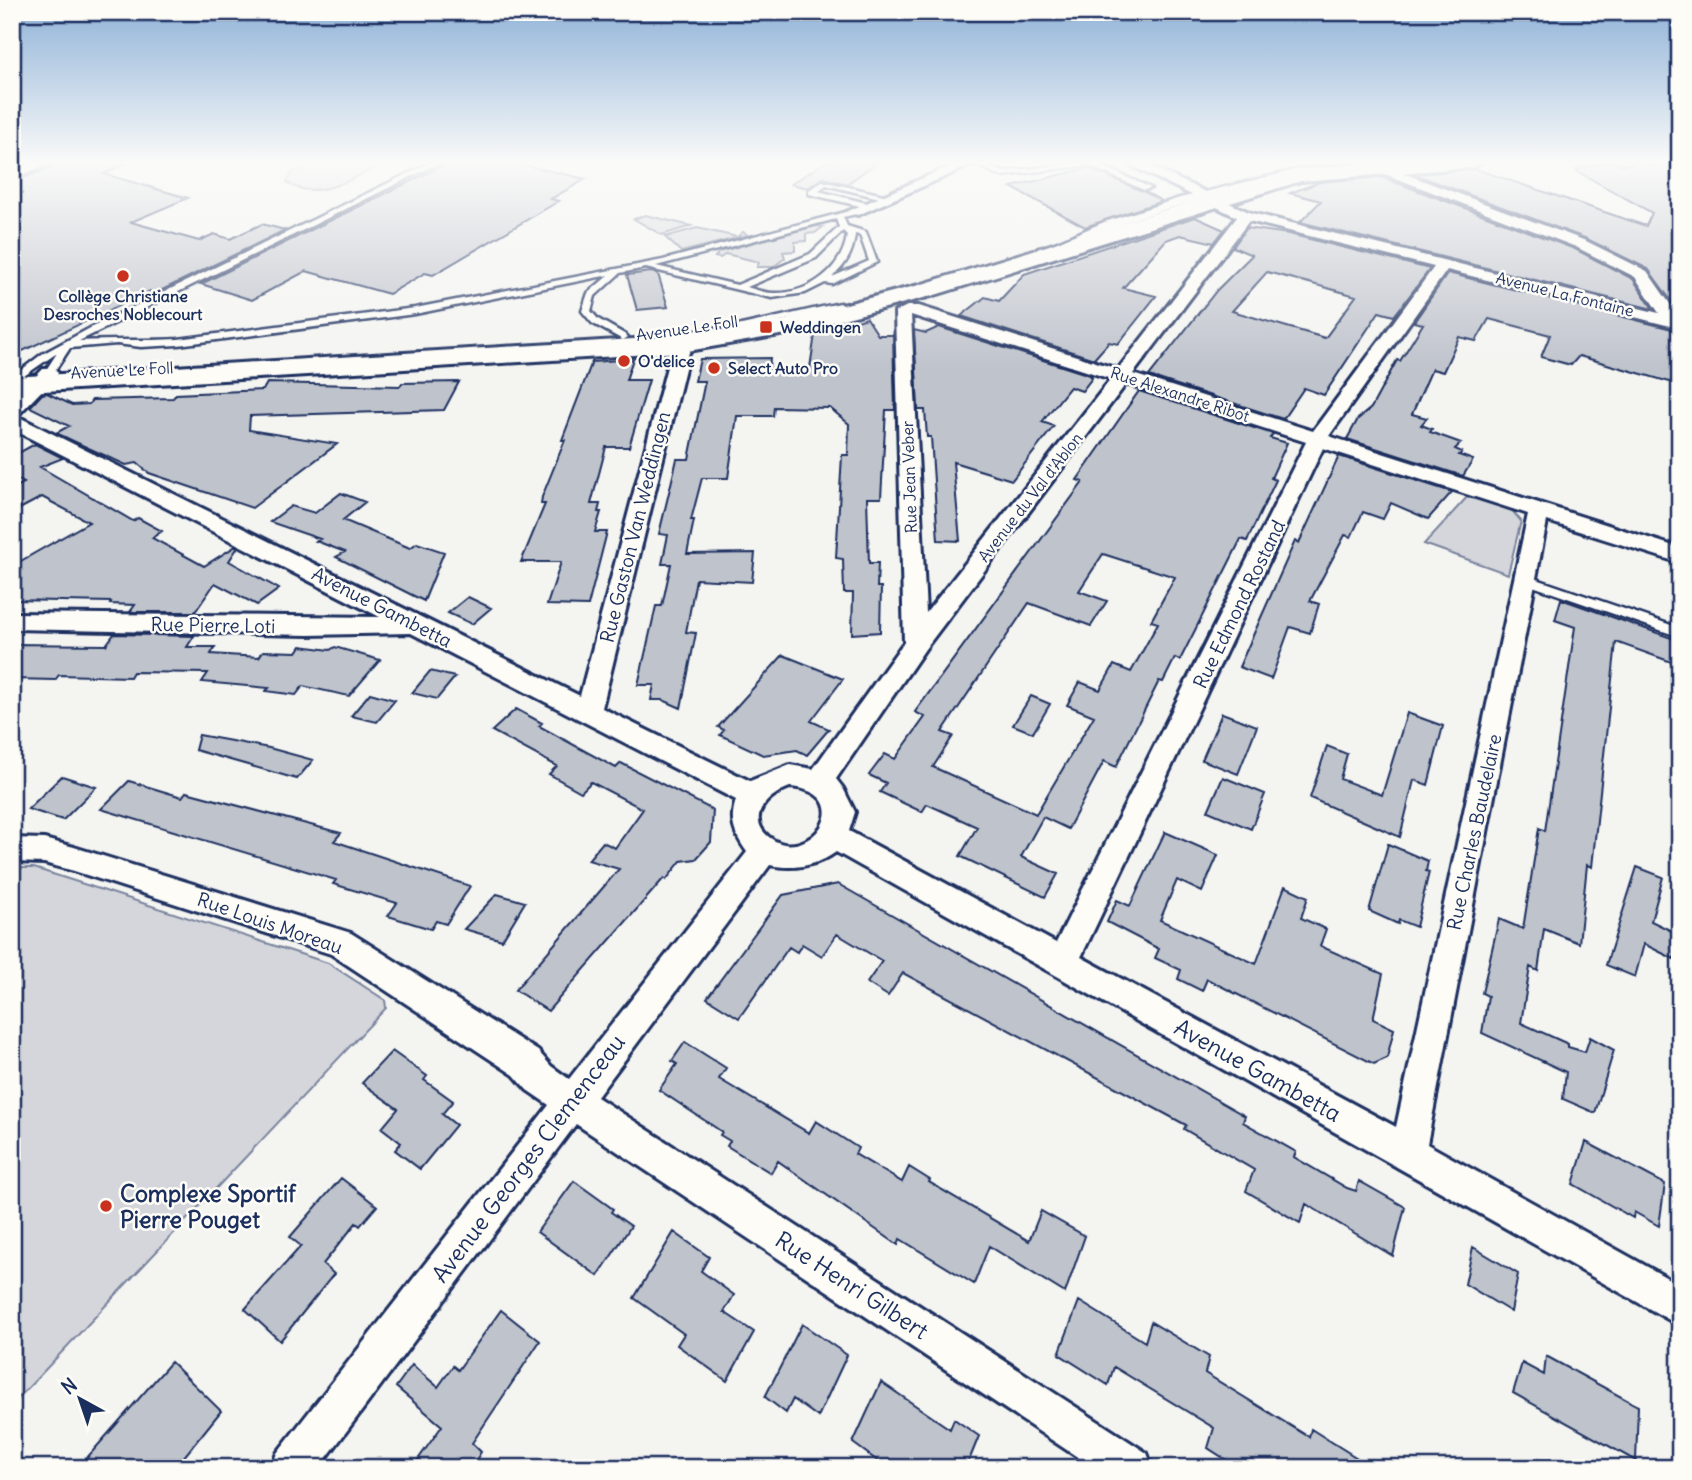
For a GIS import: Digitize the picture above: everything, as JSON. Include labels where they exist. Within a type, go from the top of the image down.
[{"type":"main road","name":"Avenue Le Foll","points":[[24,379],[623,337],[763,318],[869,294],[1030,248],[1077,230]]},
{"type":"main road","name":"Avenue Le Foll","points":[[24,379],[321,366],[682,344],[755,334],[853,310],[1041,257],[1115,230]]},
{"type":"street","name":"Avenue du Val d'Ablon","points":[[819,782],[916,643],[1235,230]]},
{"type":"street","name":"Avenue La Fontaine","points":[[1304,230],[1677,323]]},
{"type":"street","points":[[1543,230],[1581,244],[1641,274],[1677,323]]},
{"type":"street","name":"Rue Edmond Rostand","points":[[1063,962],[1318,438],[1444,264]]},
{"type":"street","name":"Rue Alexandre Ribot","points":[[903,312],[913,309],[1680,556]]},
{"type":"street","name":"Rue Jean Veber","points":[[903,312],[916,643]]},
{"type":"street","name":"Rue Gaston Van Weddingen","points":[[589,710],[682,344]]},
{"type":"street","points":[[12,412],[24,379]]},
{"type":"street","name":"Avenue Gambetta","points":[[12,421],[589,710],[751,795]]},
{"type":"street","name":"Rue Charles Baudelaire","points":[[1408,1153],[1539,510]]},
{"type":"street","name":"Rue Pierre Loti","points":[[12,621],[308,627],[415,625]]},
{"type":"street","points":[[805,777],[819,782],[830,789],[841,812],[833,836],[823,846],[794,856],[765,850],[746,831],[743,819],[751,795],[775,779],[805,777]]},
{"type":"street","name":"Avenue Gambetta","points":[[833,836],[1408,1153],[1680,1307]]},
{"type":"street","name":"Rue Louis Moreau","points":[[12,850],[44,851],[74,859],[340,943],[526,1063],[539,1078],[572,1101]]},
{"type":"street","name":"Avenue Georges Clemenceau","points":[[292,1468],[765,850]]},
{"type":"street","name":"Rue Henri Gilbert","points":[[572,1101],[1132,1468]]},
{"type":"lane","points":[[24,379],[45,356],[298,230]]},
{"type":"lane","points":[[24,379],[67,345],[117,341],[141,344],[178,342],[415,312],[645,266],[784,230]]},
{"type":"lane","points":[[738,288],[813,256],[840,230]]},
{"type":"lane","points":[[798,291],[836,273],[851,242],[851,234],[847,230]]},
{"type":"lane","points":[[645,266],[770,296],[798,291],[872,265],[874,259],[863,234],[852,230]]},
{"type":"lane","name":"Avenue Le Foll","points":[[321,366],[355,358],[657,339],[757,324],[888,294],[1016,259],[1091,230]]},
{"type":"lane","points":[[621,271],[591,295],[586,311],[594,321],[623,337]]},
{"type":"lane","points":[[97,328],[117,341]]},
{"type":"lane","points":[[1525,579],[1680,633]]},
{"type":"shaded area","points":[[653,230],[678,230],[662,235]]},
{"type":"shaded area","points":[[690,230],[706,230],[737,237],[743,232],[748,235],[681,252],[665,237]]},
{"type":"shaded area","points":[[801,230],[819,230],[806,234],[806,241],[795,242],[795,251],[783,252],[785,258],[773,267],[757,267],[759,262],[726,254],[720,258],[715,257],[719,252]]},
{"type":"shaded area","points":[[1469,495],[1510,508],[1521,521],[1508,574],[1424,544]]},
{"type":"shaded area","name":"Complexe Sportif Pierre Pouget","points":[[12,868],[34,868],[328,963],[385,1000],[386,1008],[12,1405]]},
{"type":"building","points":[[12,230],[160,230],[199,241],[214,234],[230,239],[249,230],[285,230],[156,293],[150,291],[12,356]]},
{"type":"building","points":[[311,230],[510,230],[433,275],[425,273],[389,294],[306,271],[252,300],[201,284]]},
{"type":"building","points":[[1156,230],[1224,230],[1214,243],[1180,235],[1166,240],[1123,288],[1156,296],[1118,344],[1109,342],[1094,359],[961,316],[985,297],[999,301],[1024,274]]},
{"type":"building","points":[[1245,230],[1289,234],[1430,269],[1394,316],[1379,312],[1324,395],[1304,388],[1283,419],[1149,376],[1217,290],[1252,255],[1233,247]],"holes":[[[1267,272],[1356,296],[1325,338],[1232,311]]]},
{"type":"building","points":[[1333,230],[1524,230],[1575,249],[1633,279],[1653,309]]},
{"type":"building","points":[[1563,230],[1680,230],[1680,313],[1648,269]]},
{"type":"building","points":[[651,272],[658,274],[668,307],[637,310],[627,275]]},
{"type":"building","points":[[1448,273],[1680,331],[1680,385],[1579,356],[1571,365],[1541,357],[1550,335],[1489,319],[1476,341],[1459,337],[1443,372],[1432,369],[1412,414],[1427,418],[1421,425],[1432,429],[1430,432],[1461,443],[1455,449],[1462,452],[1459,455],[1473,460],[1463,476],[1347,439],[1358,419],[1371,408],[1397,360],[1400,361],[1423,324],[1414,322]]},
{"type":"building","points":[[867,318],[878,335],[893,335],[895,410],[886,410],[881,498],[867,498],[869,563],[878,563],[877,587],[881,587],[880,632],[852,634],[853,593],[844,593],[843,559],[836,558],[842,455],[848,455],[849,424],[830,408],[774,407],[773,416],[737,416],[728,478],[702,478],[691,520],[694,520],[687,554],[755,553],[752,582],[696,579],[686,632],[696,633],[681,708],[663,700],[651,700],[654,685],[638,685],[656,606],[662,606],[671,564],[662,564],[668,535],[659,534],[677,459],[689,459],[705,381],[695,381],[700,359],[770,358],[769,368],[810,368],[815,334]]},
{"type":"building","points":[[939,327],[1090,375],[1092,378],[1082,391],[1070,387],[1042,422],[1054,426],[1012,480],[953,462],[960,541],[938,540],[931,437],[927,437],[925,410],[918,410],[914,330],[926,333]]},
{"type":"building","points":[[633,359],[626,380],[649,380],[629,447],[606,447],[591,504],[600,504],[598,512],[601,512],[595,532],[607,532],[588,606],[547,605],[561,562],[521,562],[545,504],[541,504],[542,497],[592,362]]},
{"type":"building","points":[[459,382],[444,410],[250,416],[249,430],[337,444],[252,508],[149,473],[137,463],[126,465],[84,446],[56,433],[69,426],[30,407],[42,394],[47,393],[72,405],[89,404],[92,400],[173,398],[176,394],[263,390],[267,383],[400,386],[402,383]]},
{"type":"building","points":[[1139,391],[1273,434],[1270,438],[1287,443],[1271,478],[1276,480],[1247,541],[1241,539],[1180,660],[1175,658],[1163,682],[1159,681],[1116,767],[1104,761],[1068,829],[1043,817],[1021,857],[1058,874],[1045,897],[960,856],[977,827],[927,804],[922,812],[880,792],[886,783],[869,775],[885,754],[895,759],[925,717],[915,712],[1083,482],[1077,480]],"holes":[[[1103,554],[1175,577],[1151,621],[1158,623],[1131,672],[1114,665],[1100,690],[1080,682],[1067,705],[1094,716],[1036,814],[933,767],[953,736],[942,732],[1029,603],[1091,626],[1107,601],[1079,591]]]},
{"type":"building","points":[[35,444],[63,458],[40,467],[133,521],[138,518],[162,531],[152,538],[204,566],[236,546],[238,547],[229,561],[279,589],[257,605],[215,583],[195,612],[130,612],[135,605],[110,604],[111,602],[12,600],[12,566],[89,522],[42,497],[12,513],[12,489],[24,483],[12,476],[12,454],[15,455]]},
{"type":"building","points":[[1339,456],[1452,492],[1428,519],[1391,503],[1383,519],[1363,512],[1351,537],[1345,535],[1310,601],[1319,604],[1310,633],[1290,627],[1271,679],[1239,667],[1295,541],[1299,543]]},
{"type":"building","points":[[341,493],[365,502],[343,520],[410,548],[417,543],[444,552],[424,601],[336,557],[345,552],[316,541],[320,539],[270,522],[291,506],[315,513]]},
{"type":"building","points":[[468,597],[491,608],[472,624],[448,613]]},
{"type":"building","points":[[1561,599],[1680,641],[1680,665],[1616,642],[1592,867],[1587,865],[1579,943],[1544,929],[1538,971],[1530,967],[1521,1023],[1568,1044],[1568,1047],[1585,1052],[1590,1037],[1614,1050],[1595,1113],[1563,1099],[1566,1072],[1482,1033],[1488,996],[1482,993],[1499,919],[1523,929],[1539,828],[1545,831],[1575,627],[1555,620]]},
{"type":"building","points":[[114,634],[194,636],[187,647],[215,647],[211,654],[259,657],[263,651],[297,652],[301,646],[330,650],[335,647],[380,660],[349,696],[303,686],[296,695],[266,691],[269,688],[202,682],[208,673],[133,672],[130,677],[59,675],[55,680],[12,679],[12,644],[106,645]]},
{"type":"building","points":[[783,655],[843,679],[811,721],[829,729],[807,755],[797,750],[763,755],[720,735],[724,730],[718,727]]},
{"type":"building","points":[[430,671],[455,677],[437,699],[412,693]]},
{"type":"building","points":[[370,693],[395,700],[377,722],[351,716]]},
{"type":"building","points":[[1031,696],[1050,704],[1033,733],[1013,725]]},
{"type":"building","points":[[516,709],[542,723],[539,726],[616,768],[621,763],[713,810],[711,842],[696,859],[681,861],[666,880],[664,878],[548,1011],[515,990],[619,869],[588,860],[603,842],[615,848],[643,809],[591,782],[581,792],[549,774],[557,766],[492,731]]},
{"type":"building","points":[[1222,713],[1257,726],[1238,774],[1202,760]]},
{"type":"building","points":[[1407,713],[1443,726],[1428,785],[1414,780],[1400,837],[1310,798],[1327,746],[1347,754],[1340,779],[1382,795]]},
{"type":"building","points":[[199,735],[269,748],[313,760],[297,779],[195,750]]},
{"type":"building","points":[[62,776],[96,787],[63,820],[28,809]]},
{"type":"building","points":[[1223,777],[1265,794],[1251,829],[1208,811]]},
{"type":"building","points":[[129,781],[182,797],[186,792],[341,833],[334,841],[470,886],[446,924],[436,921],[431,929],[388,916],[397,903],[333,884],[336,880],[101,809]]},
{"type":"building","points":[[1165,832],[1218,855],[1202,892],[1177,880],[1160,920],[1256,964],[1285,886],[1308,897],[1301,918],[1326,929],[1320,946],[1383,974],[1373,1019],[1394,1029],[1387,1058],[1374,1064],[1207,979],[1202,991],[1178,979],[1181,970],[1155,958],[1159,949],[1107,922],[1117,900],[1130,906]]},
{"type":"building","points":[[1388,844],[1428,861],[1426,871],[1429,872],[1416,927],[1399,920],[1398,924],[1369,911]]},
{"type":"building","points":[[1637,867],[1663,877],[1651,921],[1680,935],[1680,940],[1674,959],[1644,944],[1635,977],[1606,965]]},
{"type":"building","points":[[838,884],[1245,1116],[1243,1122],[1296,1152],[1294,1157],[1347,1188],[1356,1191],[1359,1181],[1405,1207],[1393,1256],[1306,1204],[1300,1223],[1246,1191],[1254,1170],[1184,1129],[1186,1125],[903,973],[888,996],[867,983],[882,961],[837,934],[822,956],[802,944],[797,952],[789,947],[739,1018],[707,998],[783,895]]},
{"type":"building","points":[[497,894],[525,902],[502,940],[464,929]]},
{"type":"building","points":[[685,1042],[726,1068],[719,1079],[809,1133],[816,1121],[858,1148],[855,1154],[902,1182],[909,1167],[930,1180],[929,1182],[1029,1241],[1041,1211],[1085,1236],[1065,1293],[989,1246],[974,1284],[900,1239],[898,1245],[778,1161],[771,1173],[727,1146],[730,1141],[720,1135],[722,1132],[659,1090],[677,1064],[672,1061]]},
{"type":"building","points":[[392,1051],[427,1076],[424,1080],[453,1101],[442,1114],[456,1125],[420,1169],[395,1150],[401,1143],[382,1128],[398,1109],[362,1083]]},
{"type":"building","points":[[1586,1142],[1665,1184],[1659,1226],[1634,1212],[1633,1218],[1573,1184]]},
{"type":"building","points":[[341,1178],[377,1206],[360,1226],[356,1223],[323,1264],[334,1274],[280,1341],[245,1309],[301,1246],[290,1237]]},
{"type":"building","points":[[574,1181],[613,1209],[611,1212],[631,1226],[598,1276],[537,1232]]},
{"type":"building","points":[[674,1232],[709,1257],[701,1271],[734,1295],[724,1312],[754,1332],[727,1381],[677,1345],[684,1334],[634,1298]]},
{"type":"building","points":[[1473,1247],[1518,1274],[1511,1312],[1465,1284]]},
{"type":"building","points":[[1079,1301],[1145,1342],[1151,1322],[1209,1357],[1205,1373],[1309,1437],[1311,1429],[1373,1468],[1239,1468],[1208,1448],[1214,1428],[1114,1367],[1108,1385],[1059,1354]]},
{"type":"building","points":[[501,1310],[540,1341],[472,1443],[481,1452],[471,1468],[412,1468],[442,1426],[396,1387],[412,1365],[438,1387],[453,1366],[458,1370]]},
{"type":"building","points":[[802,1324],[847,1355],[818,1417],[793,1399],[786,1413],[765,1397]]},
{"type":"building","points":[[1546,1356],[1638,1406],[1636,1461],[1513,1393],[1522,1363],[1544,1375]]},
{"type":"building","points":[[171,1362],[221,1411],[175,1468],[78,1468]]},
{"type":"building","points":[[881,1382],[950,1429],[954,1419],[979,1436],[966,1468],[887,1468],[853,1443]]},
{"type":"place","name":"Collège Christiane Desroches Noblecourt","points":[[123,276]]},
{"type":"place","name":"Weddingen","points":[[766,327]]},
{"type":"place","name":"O'delice","points":[[624,361]]},
{"type":"place","name":"Select Auto Pro","points":[[714,368]]},
{"type":"place","name":"Complexe Sportif Pierre Pouget","points":[[106,1206]]}]
